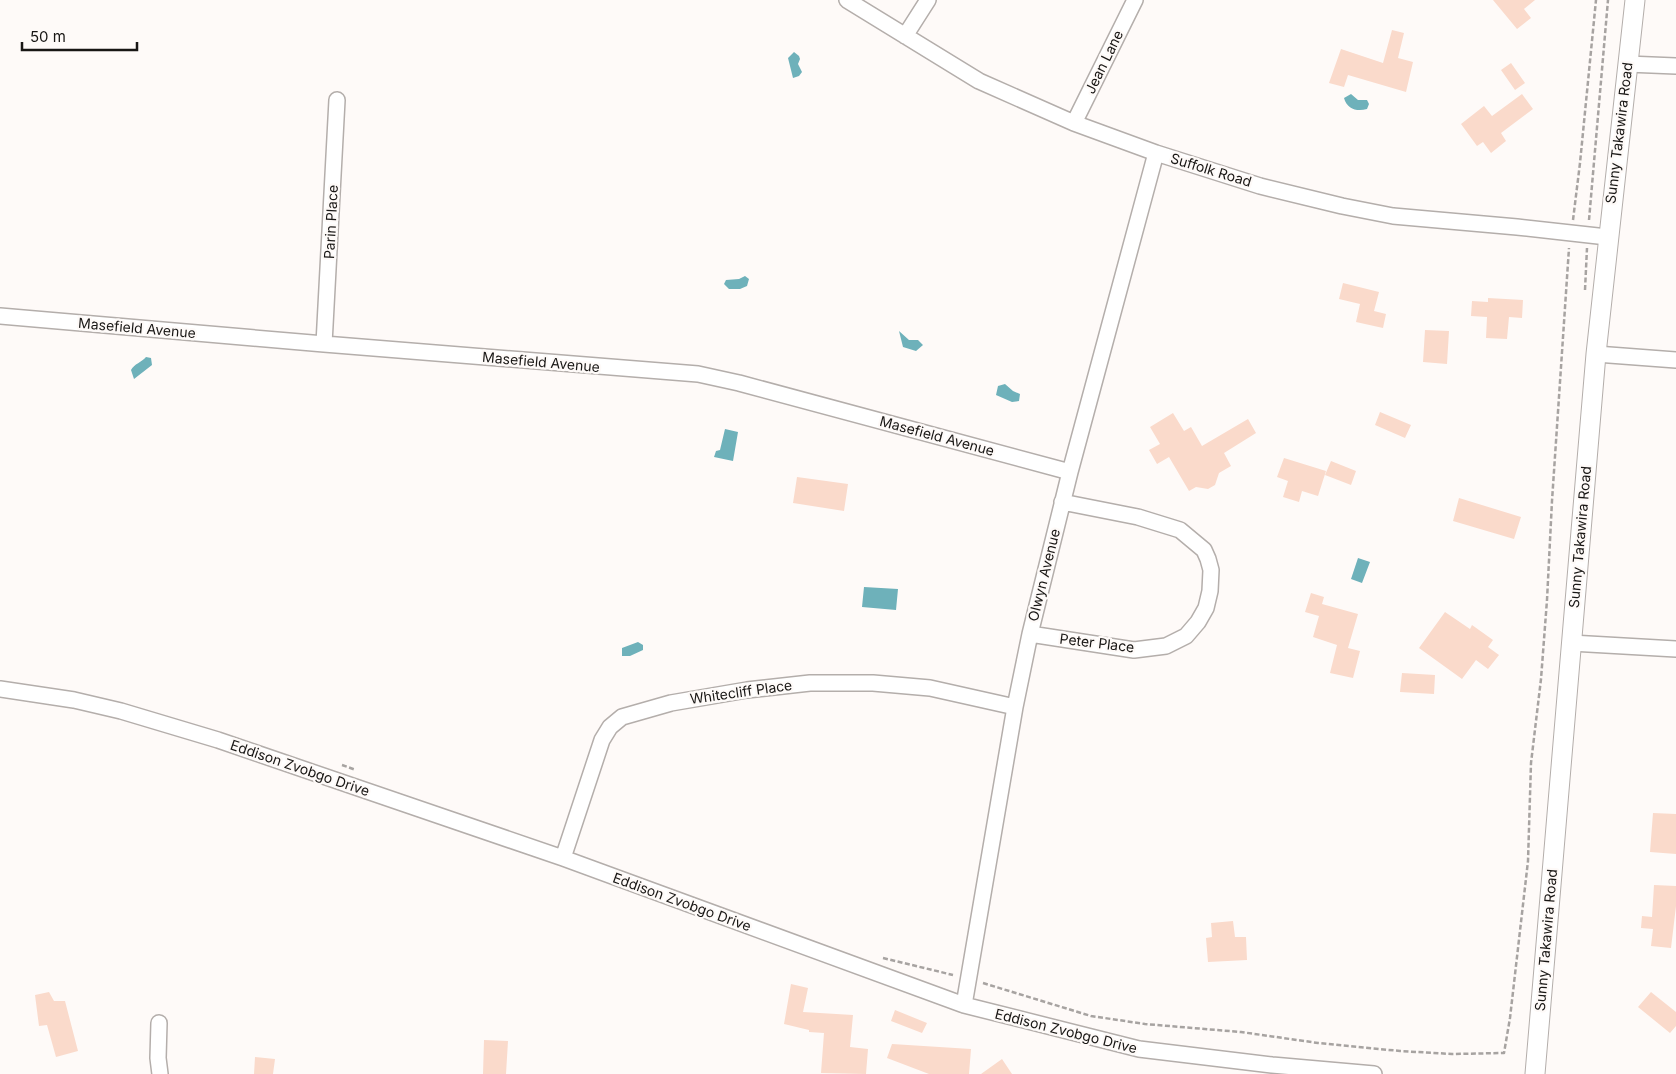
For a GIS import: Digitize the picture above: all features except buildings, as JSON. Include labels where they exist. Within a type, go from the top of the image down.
[{"type":"main road","name":"Sunny Takawira Road","points":[[1534,1074],[1596,354],[1607,238],[1635,0]]},
{"type":"street","name":"Suffolk Road","points":[[847,0],[979,81],[1074,123],[1156,153],[1260,186],[1342,206],[1385,214],[1517,226],[1607,238]]},
{"type":"street","points":[[905,36],[928,0]]},
{"type":"street","name":"Jean Lane","points":[[1074,123],[1134,0]]},
{"type":"street","points":[[1627,64],[1676,66]]},
{"type":"street","name":"Parin Place","points":[[324,344],[337,100]]},
{"type":"street","name":"Olwyn Avenue","points":[[964,1005],[1015,707],[1030,634],[1062,502],[1156,153]]},
{"type":"street","name":"Masefield Avenue","points":[[0,316],[698,374],[739,383],[1070,472]]},
{"type":"street","points":[[1596,354],[1676,360]]},
{"type":"street","name":"Peter Place","points":[[1030,634],[1134,650],[1166,646],[1186,636],[1198,622],[1206,608],[1210,591],[1211,570],[1208,559],[1204,550],[1180,530],[1138,517],[1062,502]]},
{"type":"street","points":[[1571,644],[1676,649]]},
{"type":"street","name":"Whitecliff Place","points":[[563,858],[602,740],[610,727],[622,717],[671,702],[810,682],[873,682],[930,688],[1015,707]]},
{"type":"street","name":"Eddison Zvobgo Drive","points":[[0,689],[74,700],[121,711],[218,740],[563,858],[964,1005],[1139,1050],[1374,1074]]},
{"type":"street","points":[[160,1023],[158,1058],[160,1074]]},
{"type":"path","points":[[968,978],[1091,1016],[1136,1023],[1241,1032],[1400,1052],[1504,1053],[1510,1018],[1528,861],[1530,763],[1541,679],[1546,620],[1564,310],[1596,0]]},
{"type":"water","points":[[794,52],[799,56],[798,64],[802,72],[799,76],[793,78],[788,58]]},
{"type":"water","points":[[1351,94],[1358,100],[1367,100],[1369,104],[1367,109],[1356,110],[1347,105],[1344,98]]},
{"type":"water","points":[[745,276],[749,279],[747,286],[740,289],[729,289],[724,284],[726,280],[739,279]]},
{"type":"water","points":[[899,331],[909,340],[918,340],[923,345],[916,351],[903,347]]},
{"type":"water","points":[[146,357],[151,358],[152,365],[134,379],[131,370]]},
{"type":"water","points":[[1005,384],[1020,394],[1019,401],[1012,402],[996,395],[998,386]]},
{"type":"water","points":[[725,429],[738,432],[733,461],[714,457],[716,451],[720,450]]},
{"type":"water","points":[[1358,558],[1370,562],[1362,583],[1351,579]]},
{"type":"water","points":[[864,587],[898,589],[896,610],[862,607]]},
{"type":"water","points":[[638,642],[643,645],[643,650],[630,656],[622,656],[622,648]]}]
